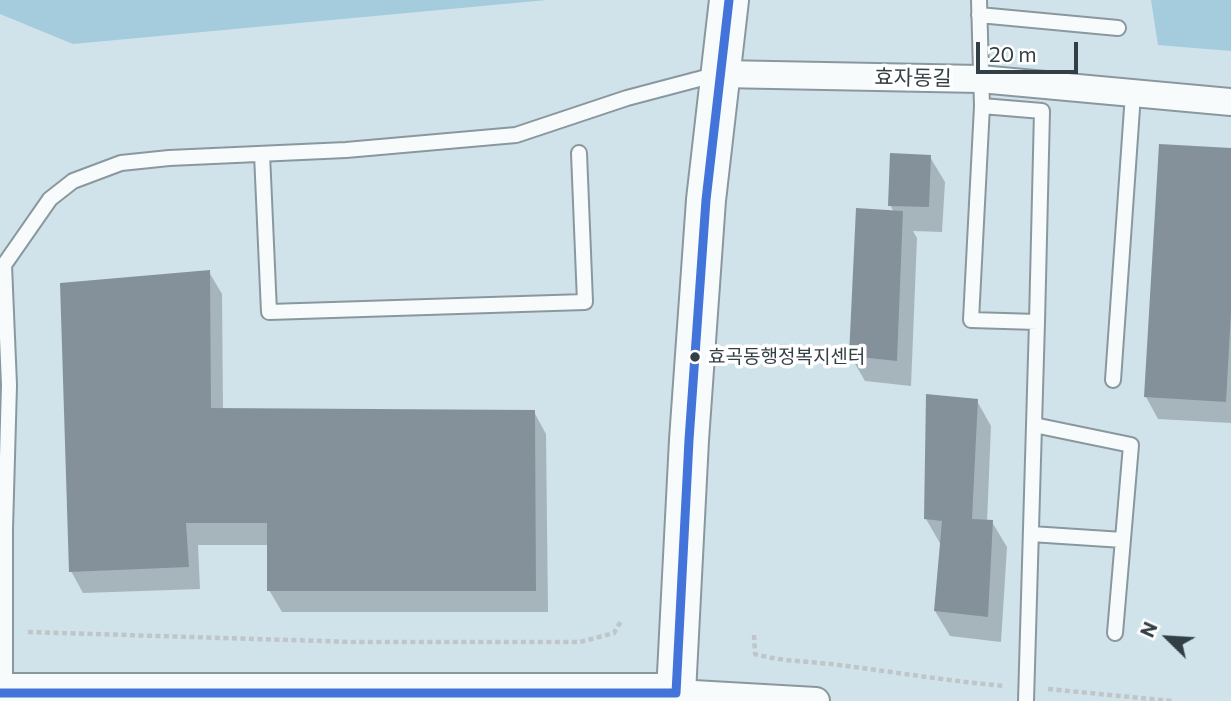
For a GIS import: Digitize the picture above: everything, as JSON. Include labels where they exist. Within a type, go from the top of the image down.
[{"type":"street","points":[[676,694],[689,440],[706,200],[729,0]]},
{"type":"street","name":"효자동길","points":[[721,74],[980,79],[1231,103]]},
{"type":"street","points":[[3,693],[127,697],[676,694],[816,701]]},
{"type":"lane","points":[[979,0],[982,106],[971,320],[1037,322]]},
{"type":"lane","points":[[979,15],[1118,28]]},
{"type":"lane","points":[[3,693],[2,264],[50,199],[73,181],[121,163],[169,158],[346,150],[516,135],[627,98],[721,74]]},
{"type":"lane","points":[[1113,380],[1133,93]]},
{"type":"lane","points":[[982,106],[1042,111],[1026,694]]},
{"type":"lane","points":[[262,154],[269,312],[585,302],[579,153]]},
{"type":"lane","points":[[1034,425],[1131,445],[1115,633]]},
{"type":"lane","points":[[1031,534],[1124,540]]},
{"type":"path","points":[[20,632],[354,642],[580,642],[614,633],[621,621]]},
{"type":"path","points":[[754,635],[755,654],[776,660],[836,665],[1026,694],[1172,701]]},
{"type":"shaded area","points":[[0,0],[547,0],[73,44],[0,14]]},
{"type":"shaded area","points":[[1151,0],[1231,0],[1231,51],[1158,45]]},
{"type":"building","points":[[1159,144],[1231,148],[1231,313],[1226,402],[1144,397]]},
{"type":"building","points":[[890,153],[931,155],[929,207],[888,206]]},
{"type":"building","points":[[856,208],[903,211],[897,361],[849,356]]},
{"type":"building","points":[[210,270],[211,408],[535,410],[536,591],[267,591],[267,523],[186,523],[189,567],[69,572],[60,283]]},
{"type":"building","points":[[926,394],[978,399],[972,519],[993,520],[988,617],[934,611],[942,521],[924,519]]},
{"type":"transit line","points":[[0,693],[676,693],[689,440],[706,200],[729,0]]},
{"type":"place","name":"효곡동행정복지센터","points":[[695,357]]}]
